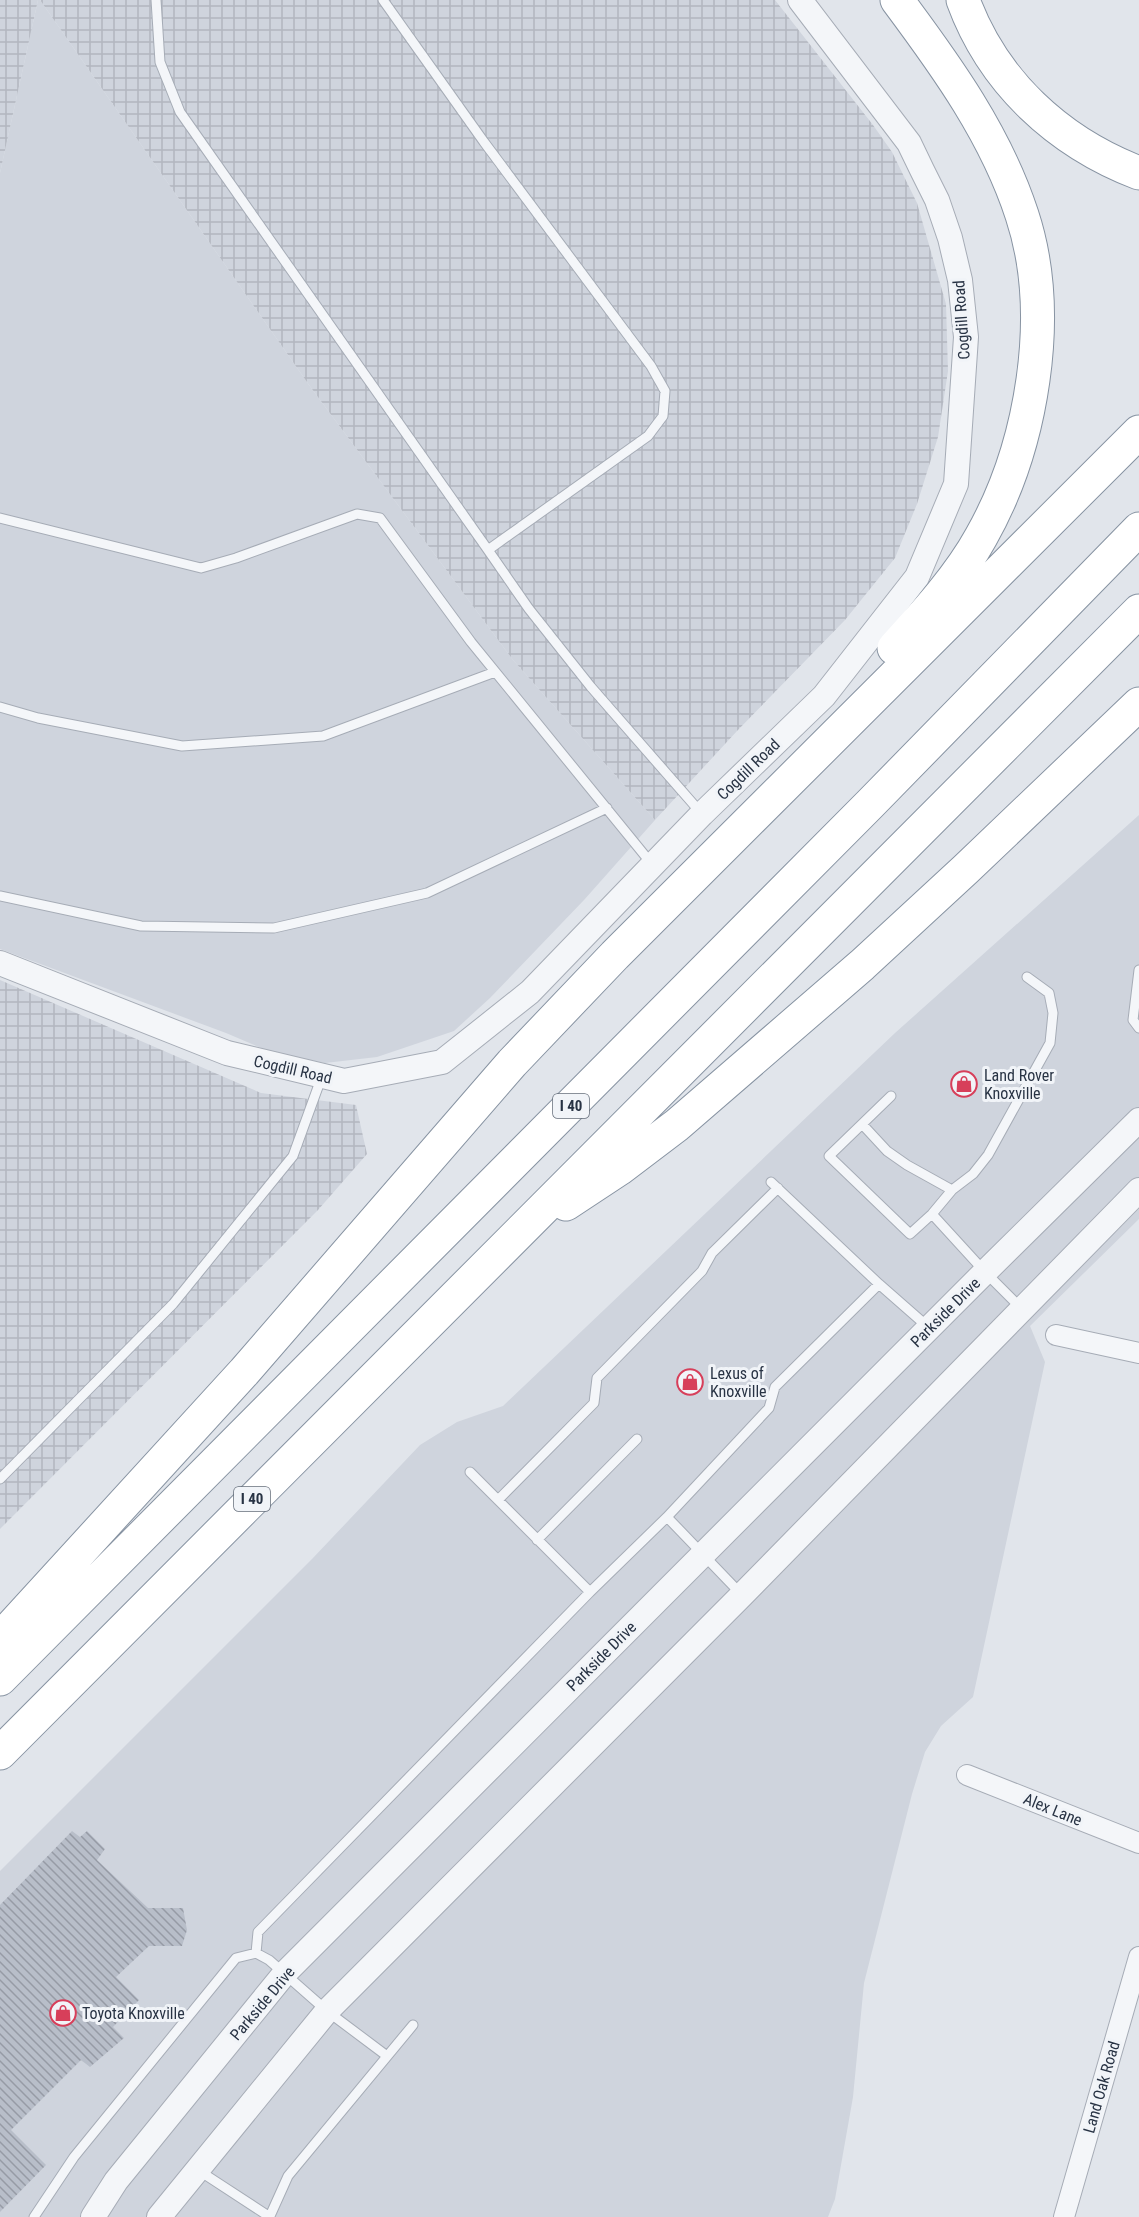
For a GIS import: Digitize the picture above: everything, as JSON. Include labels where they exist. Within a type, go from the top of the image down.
[{"type":"highway","points":[[0,1639],[244,1372],[663,892],[923,616],[980,539],[1008,478],[1025,423],[1031,391],[1038,308],[1029,242],[1023,217],[1009,180],[980,120],[897,0]]},
{"type":"highway","points":[[963,0],[988,53],[998,68],[1035,110],[1080,143],[1124,168],[1139,173]]},
{"type":"highway","points":[[512,1063],[615,956],[1139,432]]},
{"type":"highway","name":"I 40","points":[[0,1679],[811,863],[1139,529]]},
{"type":"highway","name":"I 40","points":[[0,1753],[1139,611]]},
{"type":"highway","points":[[505,1245],[619,1169],[677,1125],[862,964],[966,869],[1139,704]]},
{"type":"street","name":"Cogdill Road","points":[[0,963],[227,1053],[344,1081],[442,1062],[530,992],[702,814],[824,696],[916,577],[956,484],[966,337],[960,280],[950,238],[936,200],[909,143],[800,0]]},
{"type":"street","name":"Parkside Drive","points":[[93,2217],[116,2181],[285,1973],[1139,1120]]},
{"type":"street","points":[[159,2217],[327,2011],[742,1594],[1139,1190]]},
{"type":"street","points":[[1056,1335],[1139,1353]]},
{"type":"street","name":"Alex Lane","points":[[967,1775],[1139,1843]]},
{"type":"street","name":"Land Oak Road","points":[[1064,2217],[1139,1958]]},
{"type":"lane","points":[[156,0],[160,62],[180,112],[529,609],[591,687],[702,814]]},
{"type":"lane","points":[[383,0],[484,142],[651,366],[665,391],[663,416],[648,436],[488,550]]},
{"type":"lane","points":[[0,518],[201,568],[236,558],[357,514],[380,518],[471,642],[653,865]]},
{"type":"lane","points":[[0,707],[38,718],[182,746],[323,736],[495,672]]},
{"type":"lane","points":[[0,896],[141,926],[274,928],[427,893],[607,808]]},
{"type":"lane","points":[[1139,970],[1133,1020],[1139,1028]]},
{"type":"lane","points":[[891,1096],[829,1155],[910,1234],[932,1214],[952,1190],[973,1174],[988,1155],[1050,1043],[1053,1013],[1049,993],[1027,977]]},
{"type":"lane","points":[[0,1479],[173,1304],[293,1156],[322,1076]]},
{"type":"lane","points":[[862,1124],[887,1151],[952,1190]]},
{"type":"lane","points":[[498,1500],[594,1403],[597,1378],[702,1271],[712,1253],[775,1185],[929,1328]]},
{"type":"lane","points":[[932,1214],[985,1272],[1023,1309]]},
{"type":"lane","points":[[255,1953],[258,1932],[666,1516],[769,1408],[775,1387],[879,1284]]},
{"type":"lane","points":[[537,1540],[637,1439]]},
{"type":"lane","points":[[470,1472],[590,1592]]},
{"type":"lane","points":[[666,1516],[742,1594]]},
{"type":"lane","points":[[34,2217],[74,2157],[236,1958],[255,1953],[269,1960],[327,2011],[387,2056]]},
{"type":"lane","points":[[198,2170],[270,2217],[288,2176],[413,2025]]},
{"type":"shaded area","points":[[0,0],[38,0],[0,173]]},
{"type":"shaded area","points":[[38,0],[309,385],[513,660],[655,820],[584,900],[490,998],[454,1031],[377,1057],[325,1063],[273,1053],[226,1033],[0,949],[0,173]]},
{"type":"shaded area","points":[[40,0],[775,0],[873,125],[892,152],[917,203],[946,304],[948,371],[938,437],[917,504],[895,558],[845,620],[737,731],[655,820],[513,660],[309,385]]},
{"type":"shaded area","points":[[1139,815],[1139,1219],[1030,1326],[1045,1362],[973,1697],[941,1726],[925,1752],[912,1794],[864,1983],[853,2097],[835,2199],[828,2217],[0,2217],[0,1871],[313,1558],[420,1445],[457,1422],[503,1406],[895,1033]]},
{"type":"shaded area","points":[[0,980],[261,1093],[356,1105],[367,1154],[318,1210],[0,1529]]},
{"type":"building","name":"Toyota Knoxville","points":[[72,1831],[80,1837],[87,1831],[105,1849],[97,1860],[148,1908],[183,1908],[187,1930],[182,1946],[149,1946],[116,1977],[139,2000],[113,2027],[124,2038],[90,2067],[81,2060],[11,2130],[46,2165],[0,2212],[0,1905]]},
{"type":"place","name":"Land Rover Knoxville","points":[[964,1084]]},
{"type":"place","name":"Lexus of Knoxville","points":[[690,1382]]},
{"type":"place","name":"Toyota Knoxville","points":[[63,2013]]}]
